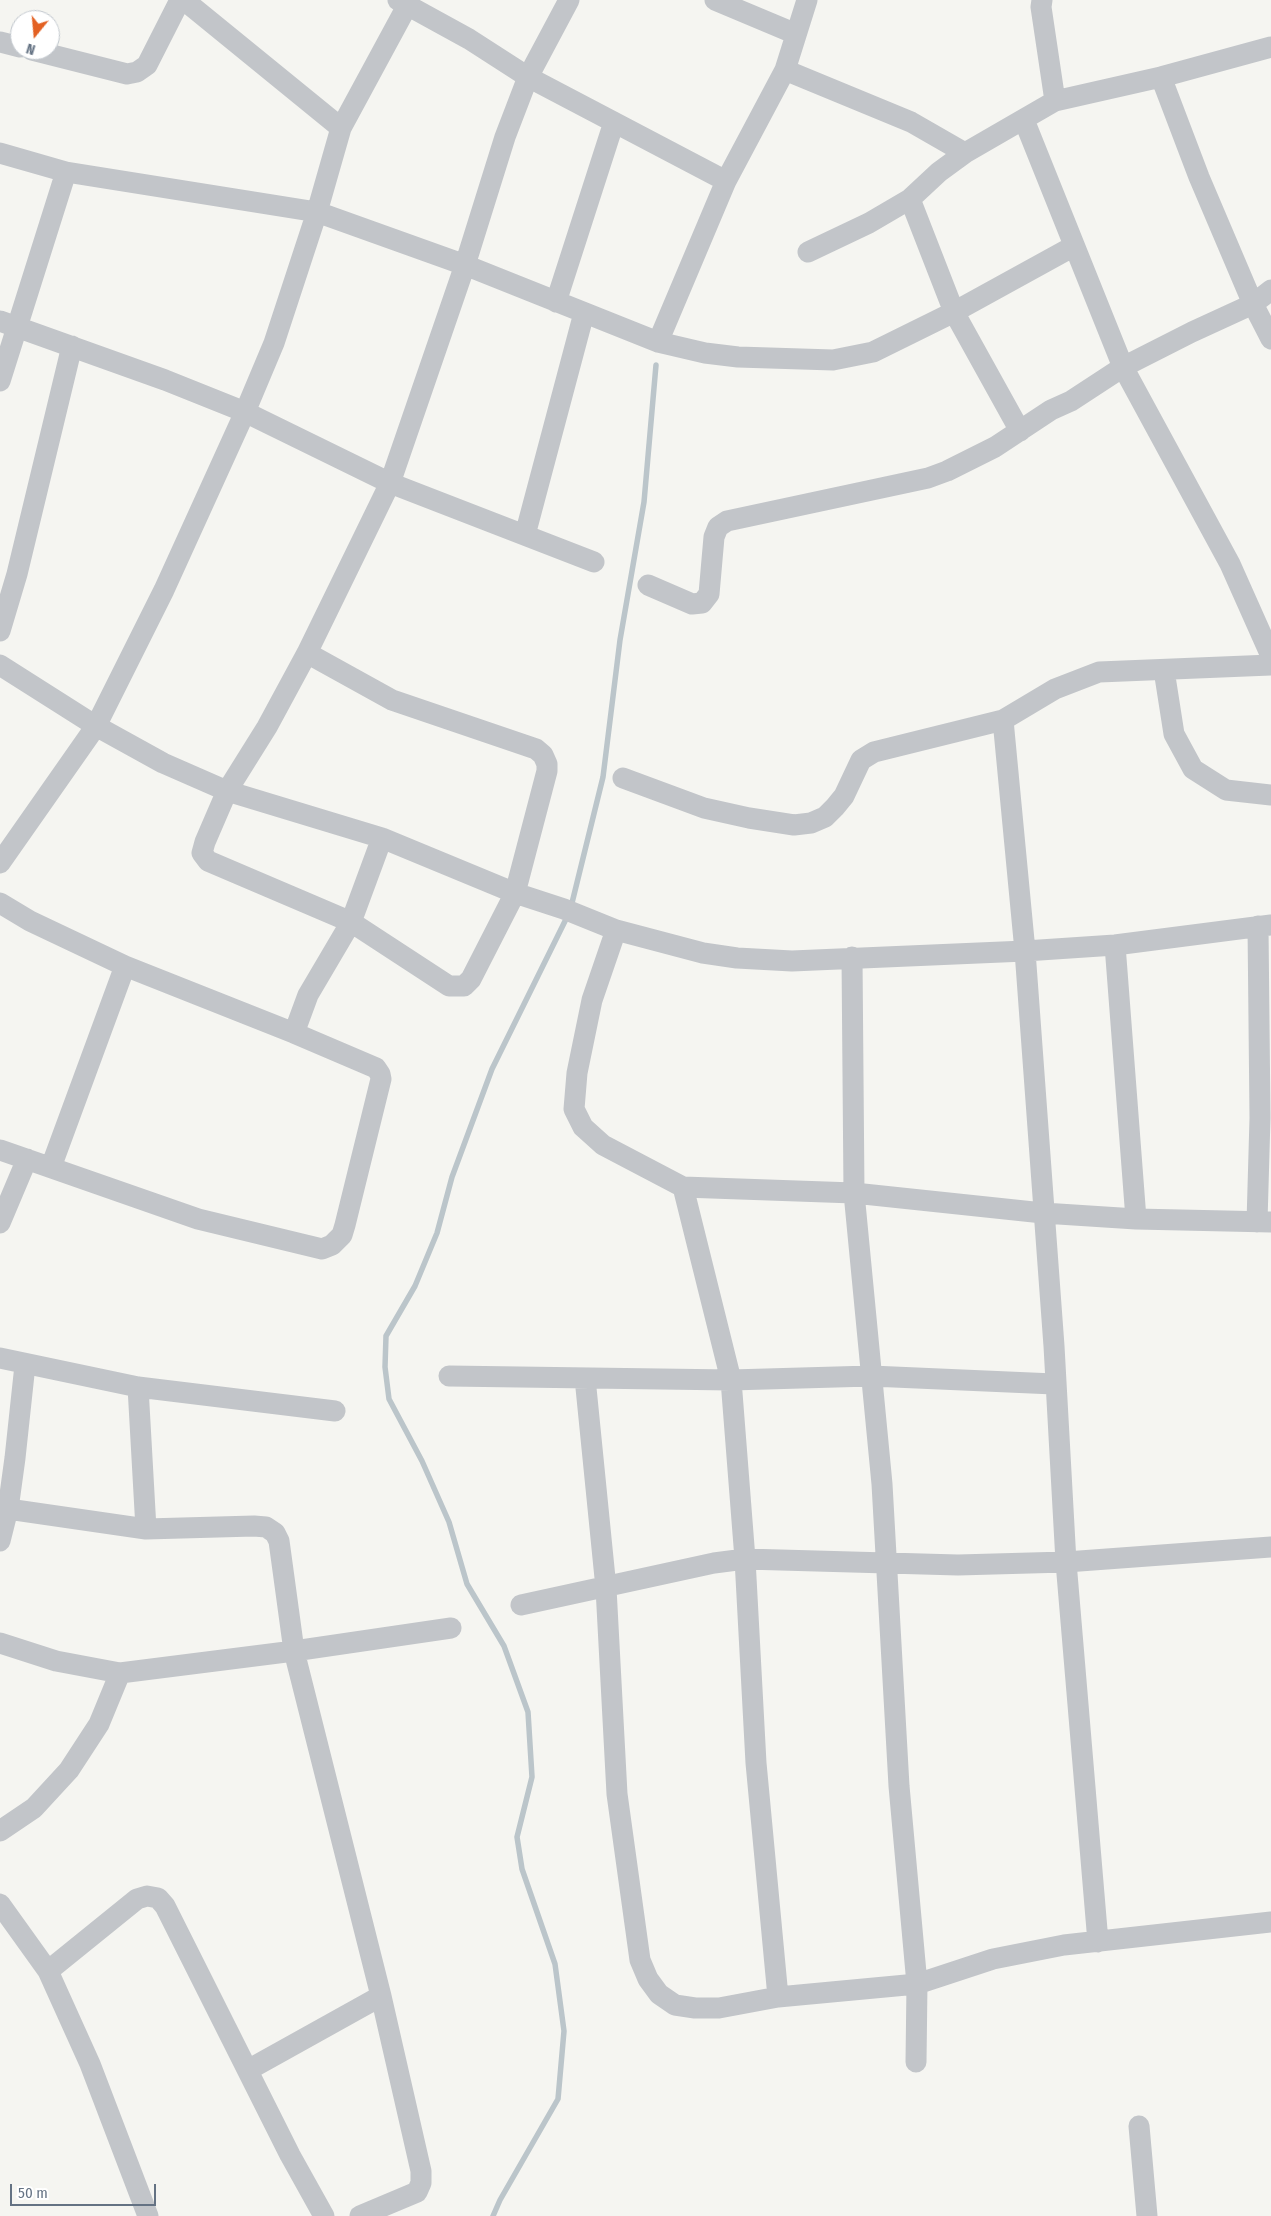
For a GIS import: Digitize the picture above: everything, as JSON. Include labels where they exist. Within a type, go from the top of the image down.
[{"type":"street","points":[[60,57],[127,74],[137,72],[148,65],[180,0]]},
{"type":"street","points":[[184,0],[341,128]]},
{"type":"street","points":[[307,653],[392,700],[536,749],[548,764],[515,893],[471,979],[464,986],[449,986],[351,922],[204,857],[202,853],[227,791],[267,727],[307,653],[390,483],[465,265],[505,137],[528,77],[568,0]]},
{"type":"street","points":[[715,0],[796,34]]},
{"type":"street","points":[[658,342],[726,181],[786,70],[807,0]]},
{"type":"street","points":[[1042,0],[1041,7],[1056,101]]},
{"type":"street","points":[[0,863],[96,726],[152,615],[245,412],[274,342],[317,212],[341,128],[403,3],[469,39],[528,77],[726,181]]},
{"type":"street","points":[[808,252],[869,223],[910,199],[939,172],[965,154],[1056,101],[1161,77],[1271,47]]},
{"type":"street","points":[[786,70],[911,122],[965,154]]},
{"type":"street","points":[[1161,77],[1199,177],[1271,339]]},
{"type":"street","points":[[1024,120],[1123,367],[1230,564],[1271,656]]},
{"type":"street","points":[[556,302],[614,122]]},
{"type":"street","points":[[0,153],[66,172],[317,212],[465,265],[658,342],[705,353],[730,356],[833,360],[873,352],[954,312],[1074,246]]},
{"type":"street","points":[[0,382],[9,325],[66,172]]},
{"type":"street","points":[[910,199],[954,312],[1020,430]]},
{"type":"street","points":[[648,585],[692,604],[702,603],[709,594],[714,537],[718,527],[727,521],[928,478],[947,471],[995,447],[1051,410],[1072,401],[1123,367],[1192,332],[1254,304],[1271,290]]},
{"type":"street","points":[[525,535],[584,313]]},
{"type":"street","points":[[9,325],[165,380],[245,412],[390,483],[594,562]]},
{"type":"street","points":[[0,631],[17,574],[72,346]]},
{"type":"street","points":[[0,665],[96,726],[162,763],[227,791],[382,838],[515,893],[564,909],[616,930],[672,946],[737,958],[792,961],[1025,951],[1115,945],[1265,925],[1260,1118],[1264,1222],[1136,1219],[1043,1213],[854,1193],[683,1187],[603,1144],[583,1127],[574,1109],[577,1073],[592,1000],[616,930]]},
{"type":"street","points":[[623,778],[704,808],[794,825],[825,817],[844,796],[850,779],[861,760],[874,752],[1003,720],[1055,689],[1099,672],[1271,665]]},
{"type":"street","points":[[1164,670],[1174,734],[1192,769],[1226,790],[1271,795]]},
{"type":"street","points":[[1003,720],[1025,951],[1054,1346],[1054,1384],[1066,1562],[1098,1942]]},
{"type":"street","points":[[294,1033],[308,995],[351,922],[382,838]]},
{"type":"street","points":[[0,903],[30,921],[125,966],[294,1033],[376,1068],[380,1074],[381,1085],[342,1235],[332,1245],[322,1249],[198,1219],[0,1150]]},
{"type":"street","points":[[1115,945],[1136,1219]]},
{"type":"street","points":[[852,957],[854,1193],[882,1484],[899,1786],[917,1984],[916,2062]]},
{"type":"street","points":[[51,1167],[125,966]]},
{"type":"street","points":[[0,1223],[27,1159]]},
{"type":"street","points":[[683,1187],[731,1380],[746,1559],[756,1763],[778,1996]]},
{"type":"street","points":[[0,1358],[25,1365],[138,1387],[335,1411]]},
{"type":"street","points":[[0,1541],[8,1509],[25,1365]]},
{"type":"street","points":[[449,1376],[731,1380],[871,1376],[1054,1384]]},
{"type":"street","points":[[585,1378],[606,1588],[618,1794],[640,1960],[648,1979],[659,1994],[675,2005],[695,2008],[719,2008],[778,1996],[917,1984],[993,1959],[1064,1945],[1271,1922]]},
{"type":"street","points":[[138,1387],[146,1529]]},
{"type":"street","points":[[8,1509],[146,1529],[266,1527],[276,1533],[280,1541],[294,1651],[381,1996],[421,2171],[421,2182],[417,2192],[360,2216]]},
{"type":"street","points":[[521,1605],[714,1563],[746,1559],[958,1565],[1066,1562],[1271,1547]]},
{"type":"street","points":[[0,1643],[56,1661],[120,1673],[294,1651],[451,1628]]},
{"type":"street","points":[[0,1831],[34,1808],[69,1770],[99,1724],[120,1673]]},
{"type":"street","points":[[48,1971],[137,1899],[147,1896],[158,1898],[165,1906],[290,2155],[324,2216]]},
{"type":"street","points":[[0,1904],[48,1971],[90,2064],[148,2216]]},
{"type":"street","points":[[248,2070],[381,1996]]},
{"type":"street","points":[[1140,2126],[1147,2216]]},
{"type":"waterway","points":[[493,2216],[500,2200],[558,2099],[564,2031],[555,1964],[522,1869],[517,1837],[532,1777],[528,1712],[504,1646],[467,1584],[449,1522],[422,1461],[389,1399],[385,1367],[386,1336],[415,1286],[437,1233],[452,1177],[492,1069],[570,911],[603,777],[620,640],[644,502],[656,365]]}]
